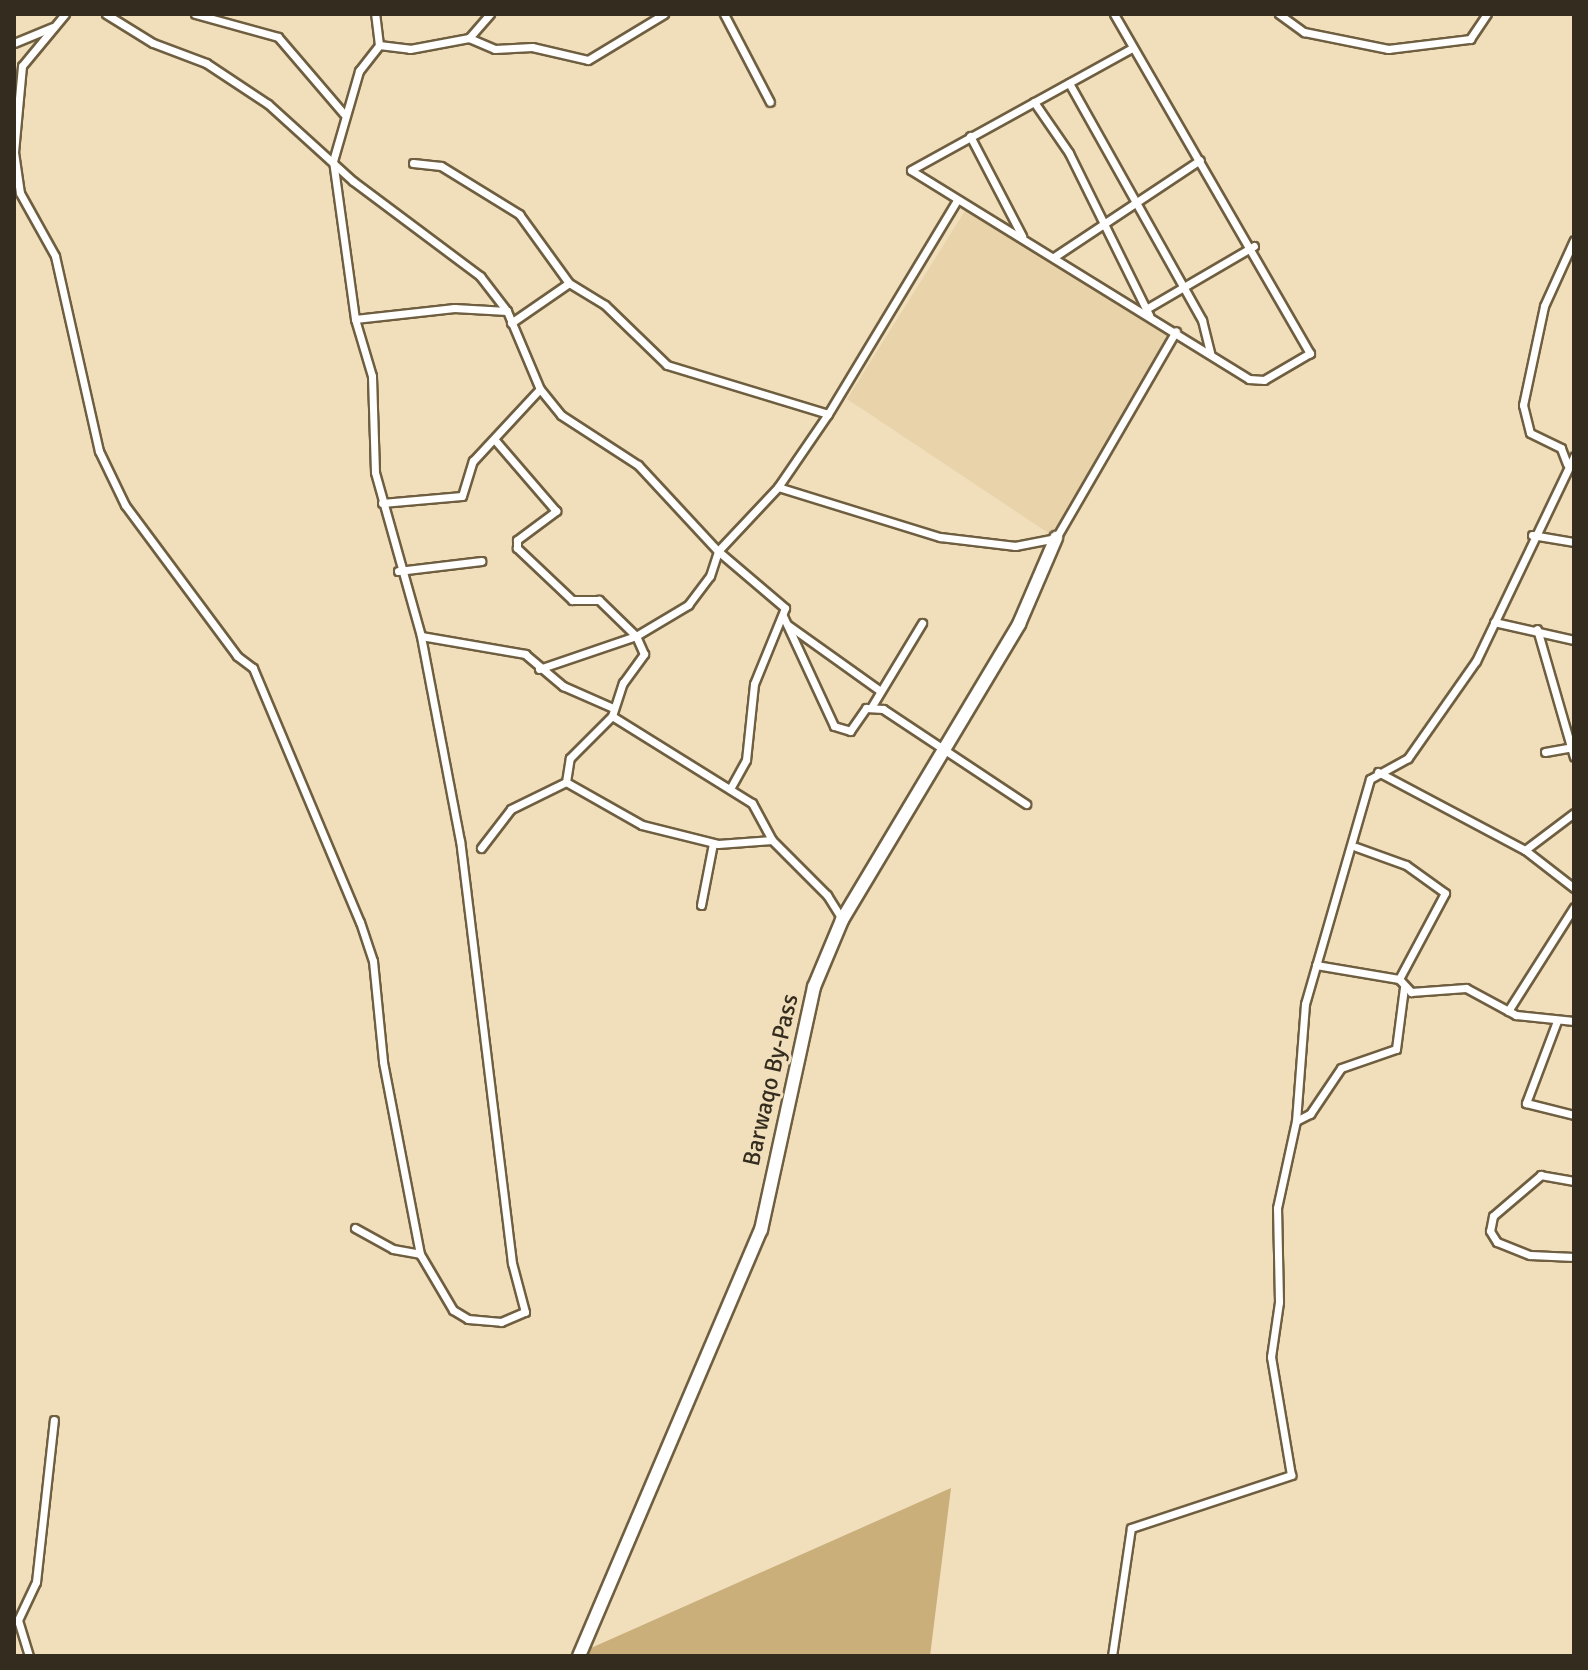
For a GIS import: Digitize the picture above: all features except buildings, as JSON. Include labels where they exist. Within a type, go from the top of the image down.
[{"type":"highway","name":"Barwaqo By-Pass","points":[[579,1656],[761,1230],[814,987],[842,920],[1019,624],[1056,538]]},
{"type":"street","points":[[65,14],[22,66],[14,152],[20,193],[55,256],[99,451],[125,505],[237,656],[253,668],[360,922],[373,961],[383,1062],[420,1254],[453,1310],[468,1319],[501,1322],[525,1312],[512,1263],[460,841],[421,636],[398,571],[382,503],[372,376],[355,319],[333,161],[344,114],[366,57],[379,45]]},
{"type":"street","points":[[106,14],[153,43],[206,63],[268,104],[333,161],[480,276],[507,311],[540,389],[561,415],[638,465],[718,551],[785,608],[784,620],[754,684],[746,760],[731,787]]},
{"type":"street","points":[[195,14],[278,37],[344,114]]},
{"type":"street","points":[[375,14],[379,45]]},
{"type":"street","points":[[469,38],[490,14]]},
{"type":"street","points":[[379,45],[410,49],[469,38],[495,49],[532,47],[588,60],[664,14]]},
{"type":"street","points":[[724,14],[770,102]]},
{"type":"street","points":[[1114,14],[1254,246],[1310,353],[1257,380],[911,170],[1132,48]]},
{"type":"street","points":[[1279,14],[1304,32],[1388,49],[1470,39],[1487,14]]},
{"type":"street","points":[[14,43],[53,27]]},
{"type":"street","points":[[1069,83],[1133,203],[1202,320],[1210,353]]},
{"type":"street","points":[[1034,102],[1104,221],[1148,313]]},
{"type":"street","points":[[970,136],[1022,236]]},
{"type":"street","points":[[1054,257],[1200,160]]},
{"type":"street","points":[[413,163],[441,166],[519,214],[569,283],[605,305],[667,365],[828,414]]},
{"type":"street","points":[[539,669],[636,636],[688,605],[710,576],[718,551],[778,487],[828,414],[957,200]]},
{"type":"street","points":[[1567,464],[1561,448],[1530,433],[1523,405],[1544,306],[1574,240]]},
{"type":"street","points":[[1148,313],[1254,246]]},
{"type":"street","points":[[511,323],[569,283]]},
{"type":"street","points":[[355,319],[454,308],[507,311]]},
{"type":"street","points":[[778,487],[940,537],[1015,546],[1056,538],[1176,331]]},
{"type":"street","points":[[382,503],[462,496],[469,468],[540,389]]},
{"type":"street","points":[[495,440],[556,511],[517,540],[517,548],[572,600],[589,595],[599,600],[636,636],[644,654],[613,712],[570,758],[566,782]]},
{"type":"street","points":[[1112,1656],[1131,1528],[1291,1475],[1271,1357],[1279,1302],[1277,1208],[1296,1121],[1305,1004],[1356,847],[1370,779],[1378,772],[1397,766],[1420,744],[1476,661],[1532,535],[1567,464],[1574,456]]},
{"type":"street","points":[[1532,535],[1574,542]]},
{"type":"street","points":[[398,571],[481,561]]},
{"type":"street","points":[[784,620],[879,690]]},
{"type":"street","points":[[784,620],[834,726],[850,731],[872,706],[922,623]]},
{"type":"street","points":[[1494,622],[1537,629],[1574,640]]},
{"type":"street","points":[[1537,629],[1574,757]]},
{"type":"street","points":[[421,636],[525,654],[539,669],[731,787],[752,803],[772,840],[827,895],[842,920]]},
{"type":"street","points":[[872,706],[945,748],[1026,804]]},
{"type":"street","points":[[1545,752],[1572,747]]},
{"type":"street","points":[[1378,772],[1525,850],[1574,888]]},
{"type":"street","points":[[566,782],[628,821],[713,843],[742,846],[772,840]]},
{"type":"street","points":[[481,848],[511,809],[566,782]]},
{"type":"street","points":[[1525,850],[1574,813]]},
{"type":"street","points":[[701,905],[713,843]]},
{"type":"street","points":[[1356,847],[1406,865],[1445,893],[1399,979]]},
{"type":"street","points":[[1508,1011],[1574,907]]},
{"type":"street","points":[[1316,965],[1399,979],[1411,992],[1466,988],[1508,1011],[1557,1021],[1574,1021]]},
{"type":"street","points":[[1296,1121],[1310,1114],[1341,1068],[1396,1049],[1404,987]]},
{"type":"street","points":[[1557,1021],[1526,1103],[1574,1115]]},
{"type":"street","points":[[1574,1181],[1541,1175],[1493,1216],[1490,1231],[1497,1242],[1530,1255],[1574,1257]]},
{"type":"street","points":[[355,1228],[393,1249],[420,1254]]},
{"type":"street","points":[[29,1656],[18,1620],[36,1582],[54,1420]]},
{"type":"shaded area","points":[[968,206],[1179,335],[1056,538],[847,399]]},
{"type":"shaded area","points":[[951,1488],[930,1656],[573,1656]]}]
